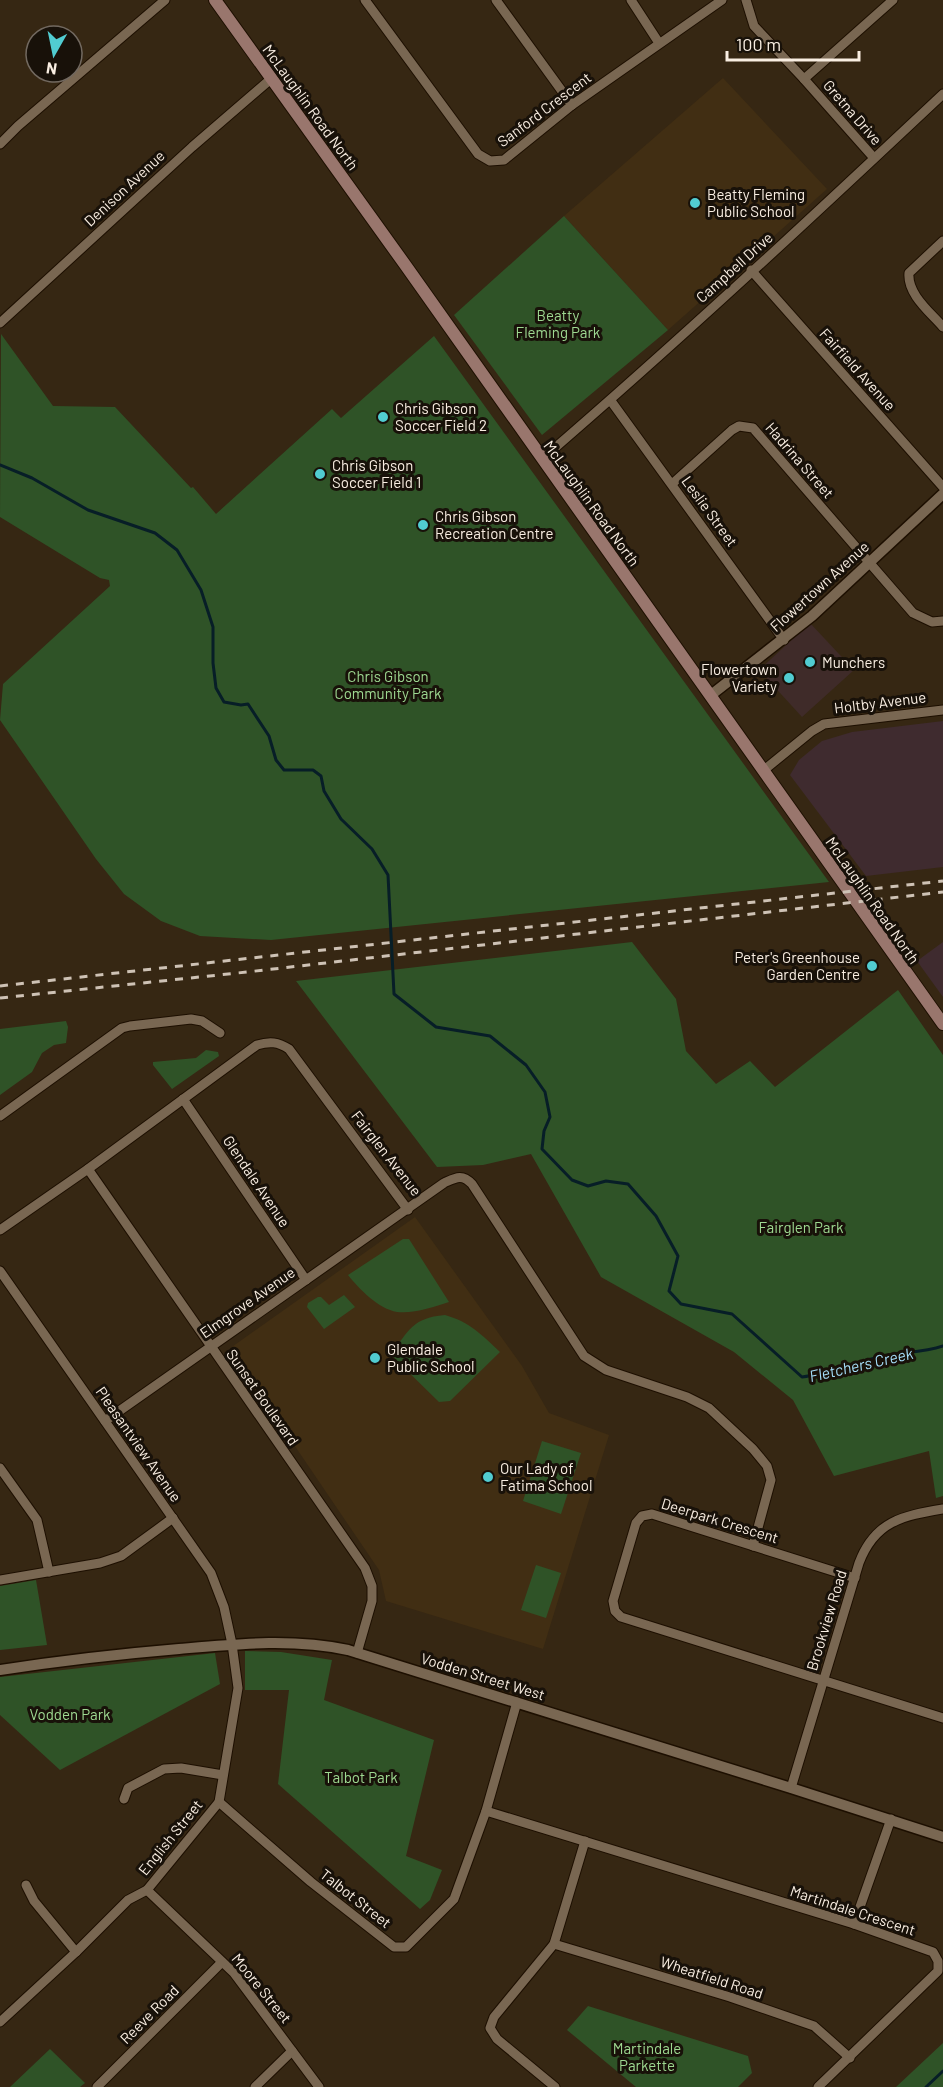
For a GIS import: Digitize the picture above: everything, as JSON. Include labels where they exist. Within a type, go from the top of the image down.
[{"type":"main road","name":"McLaughlin Road North","points":[[215,0],[943,1024]]},
{"type":"street","points":[[0,144],[165,0]]},
{"type":"street","name":"Sanford Crescent","points":[[365,0],[478,154],[490,161],[504,160],[572,105],[722,0]]},
{"type":"street","points":[[496,0],[572,105]]},
{"type":"street","points":[[632,0],[659,43]]},
{"type":"street","name":"Gretna Drive","points":[[746,0],[754,26],[874,158]]},
{"type":"street","points":[[804,79],[893,0]]},
{"type":"street","name":"Denison Avenue","points":[[0,323],[192,147],[272,78]]},
{"type":"street","name":"Campbell Drive","points":[[542,459],[610,401],[751,270],[822,209],[943,94]]},
{"type":"street","points":[[943,241],[909,273],[908,282],[912,291],[943,327]]},
{"type":"street","name":"Fairfield Avenue","points":[[751,270],[943,487]]},
{"type":"street","name":"Leslie Street","points":[[610,401],[784,640]]},
{"type":"street","name":"Hadrina Street","points":[[672,484],[732,430],[739,426],[753,428],[868,562]]},
{"type":"street","name":"Flowertown Avenue","points":[[711,695],[812,616],[943,494]]},
{"type":"street","points":[[868,562],[913,613],[932,622],[943,621]]},
{"type":"street","name":"Holtby Avenue","points":[[764,770],[812,730],[824,724],[943,710]]},
{"type":"street","points":[[0,1116],[122,1028],[191,1019],[202,1022],[220,1034]]},
{"type":"street","name":"Fairglen Avenue","points":[[0,1230],[88,1169],[257,1045],[279,1042],[289,1049],[408,1210],[458,1176],[466,1178],[584,1356],[606,1370],[687,1397],[709,1408],[753,1449],[768,1466],[771,1480],[753,1546]]},
{"type":"street","name":"Glendale Avenue","points":[[183,1099],[306,1280]]},
{"type":"street","name":"Sunset Boulevard","points":[[88,1169],[365,1568],[372,1586],[372,1601],[357,1653]]},
{"type":"street","name":"Elmgrove Avenue","points":[[105,1421],[408,1210]]},
{"type":"street","name":"Pleasantview Avenue","points":[[0,1270],[211,1573],[224,1607],[232,1644]]},
{"type":"street","points":[[0,1468],[37,1520],[49,1572]]},
{"type":"street","name":"Brookview Road","points":[[791,1788],[866,1547],[881,1530],[906,1516],[943,1509]]},
{"type":"street","name":"Deerpark Crescent","points":[[823,1680],[621,1617],[615,1611],[613,1601],[636,1523],[642,1516],[652,1514],[855,1578]]},
{"type":"street","points":[[0,1580],[99,1563],[121,1556],[172,1518]]},
{"type":"street","name":"Vodden Street West","points":[[0,1670],[64,1661],[232,1644],[294,1642],[321,1644],[517,1702],[943,1837]]},
{"type":"street","name":"English Street","points":[[0,2022],[128,1900],[147,1890],[219,1802],[238,1693],[232,1644]]},
{"type":"street","points":[[823,1680],[943,1718]]},
{"type":"street","name":"Talbot Street","points":[[219,1802],[311,1882],[393,1947],[406,1947],[454,1899],[486,1811],[517,1702]]},
{"type":"street","points":[[124,1800],[128,1788],[164,1769],[181,1768],[222,1775]]},
{"type":"street","name":"Martindale Crescent","points":[[486,1811],[854,1924],[933,1952],[938,1961],[938,1971],[818,2087]]},
{"type":"street","points":[[854,1924],[891,1819]]},
{"type":"street","points":[[555,2087],[497,2038],[490,2028],[494,2017],[554,1944],[585,1841]]},
{"type":"street","points":[[26,1885],[34,1901],[76,1952]]},
{"type":"street","name":"Moore Street","points":[[147,1890],[234,1973],[319,2087]]},
{"type":"street","name":"Wheatfield Road","points":[[554,1944],[730,1997],[814,2026],[850,2058]]},
{"type":"street","name":"Reeve Road","points":[[97,2087],[222,1962]]},
{"type":"street","points":[[255,2087],[292,2051]]},
{"type":"shaded area","name":"Beatty Fleming Public School","points":[[723,78],[827,189],[668,330],[564,216]]},
{"type":"shaded area","points":[[810,623],[854,670],[802,717],[759,670]]},
{"type":"shaded area","points":[[943,721],[943,867],[866,876],[790,775],[799,760],[822,741],[852,732]]},
{"type":"shaded area","points":[[943,942],[943,997],[917,961]]},
{"type":"shaded area","points":[[415,1217],[522,1366],[549,1413],[609,1435],[543,1649],[386,1601],[379,1570],[229,1349]]},
{"type":"green space","name":"Beatty Fleming Park","points":[[564,216],[668,330],[542,435],[454,315]]},
{"type":"green space","name":"Chris Gibson Community Park","points":[[1,334],[53,406],[115,407],[191,488],[193,487],[216,514],[332,409],[341,418],[434,336],[829,882],[271,940],[200,936],[161,921],[124,894],[96,859],[0,720],[3,684],[110,586],[109,580],[100,578],[0,517]]},
{"type":"green space","name":"Fairglen Park","points":[[632,942],[676,999],[686,1051],[716,1084],[750,1061],[775,1087],[898,990],[943,1055],[943,1496],[936,1498],[929,1451],[834,1476],[793,1400],[734,1352],[601,1277],[531,1154],[483,1165],[437,1167],[296,981]]},
{"type":"green space","points":[[66,1021],[68,1027],[66,1043],[54,1045],[42,1053],[32,1072],[0,1095],[0,1029]]},
{"type":"green space","points":[[206,1050],[218,1052],[219,1056],[172,1089],[153,1065],[153,1062],[196,1058]]},
{"type":"green space","points":[[403,1239],[409,1239],[449,1302],[417,1311],[397,1312],[376,1303],[348,1275]]},
{"type":"green space","points":[[344,1295],[355,1307],[324,1329],[307,1307],[308,1303],[321,1297],[329,1305]]},
{"type":"green space","points":[[445,1315],[469,1325],[500,1352],[450,1401],[439,1402],[390,1354],[412,1327],[425,1319]]},
{"type":"green space","points":[[542,1441],[581,1453],[561,1514],[523,1501]]},
{"type":"green space","points":[[536,1565],[561,1573],[546,1618],[521,1610]]},
{"type":"green space","points":[[36,1580],[47,1645],[0,1650],[0,1586]]},
{"type":"green space","name":"Talbot Park","points":[[245,1651],[281,1652],[332,1660],[324,1700],[434,1740],[406,1856],[442,1870],[430,1900],[420,1909],[278,1784],[289,1690],[245,1690]]},
{"type":"green space","name":"Vodden Park","points":[[215,1653],[220,1684],[60,1770],[0,1715],[0,1677]]},
{"type":"green space","name":"Martindale Parkette","points":[[588,2006],[748,2056],[752,2073],[738,2087],[636,2087],[567,2030]]},
{"type":"green space","points":[[943,2043],[943,2087],[896,2087]]},
{"type":"green space","points":[[50,2049],[85,2083],[80,2087],[10,2087]]},
{"type":"waterway","name":"Fletchers Creek","points":[[0,465],[32,478],[88,510],[155,533],[177,550],[201,590],[213,627],[216,688],[224,702],[248,704],[269,736],[276,760],[284,770],[313,770],[321,776],[324,791],[341,819],[372,849],[388,875],[394,994],[436,1027],[490,1036],[526,1065],[545,1092],[550,1117],[544,1131],[542,1149],[572,1180],[588,1186],[606,1181],[628,1184],[656,1216],[678,1256],[669,1291],[681,1304],[732,1314],[802,1377],[879,1357],[943,1346]]},
{"type":"waterway","points":[[926,2087],[943,2071]]},
{"type":"railway","points":[[0,986],[943,881]]},
{"type":"railway","points":[[0,998],[943,892]]},
{"type":"place","name":"Beatty Fleming Public School","points":[[695,203]]},
{"type":"place","name":"Chris Gibson Soccer Field 2","points":[[383,417]]},
{"type":"place","name":"Chris Gibson Soccer Field 1","points":[[320,474]]},
{"type":"place","name":"Chris Gibson Recreation Centre","points":[[423,525]]},
{"type":"place","name":"Munchers","points":[[810,662]]},
{"type":"place","name":"Flowertown Variety","points":[[789,678]]},
{"type":"place","name":"Peter's Greenhouse Garden Centre","points":[[872,966]]},
{"type":"place","name":"Glendale Public School","points":[[375,1358]]},
{"type":"place","name":"Our Lady of Fatima School","points":[[488,1477]]}]
